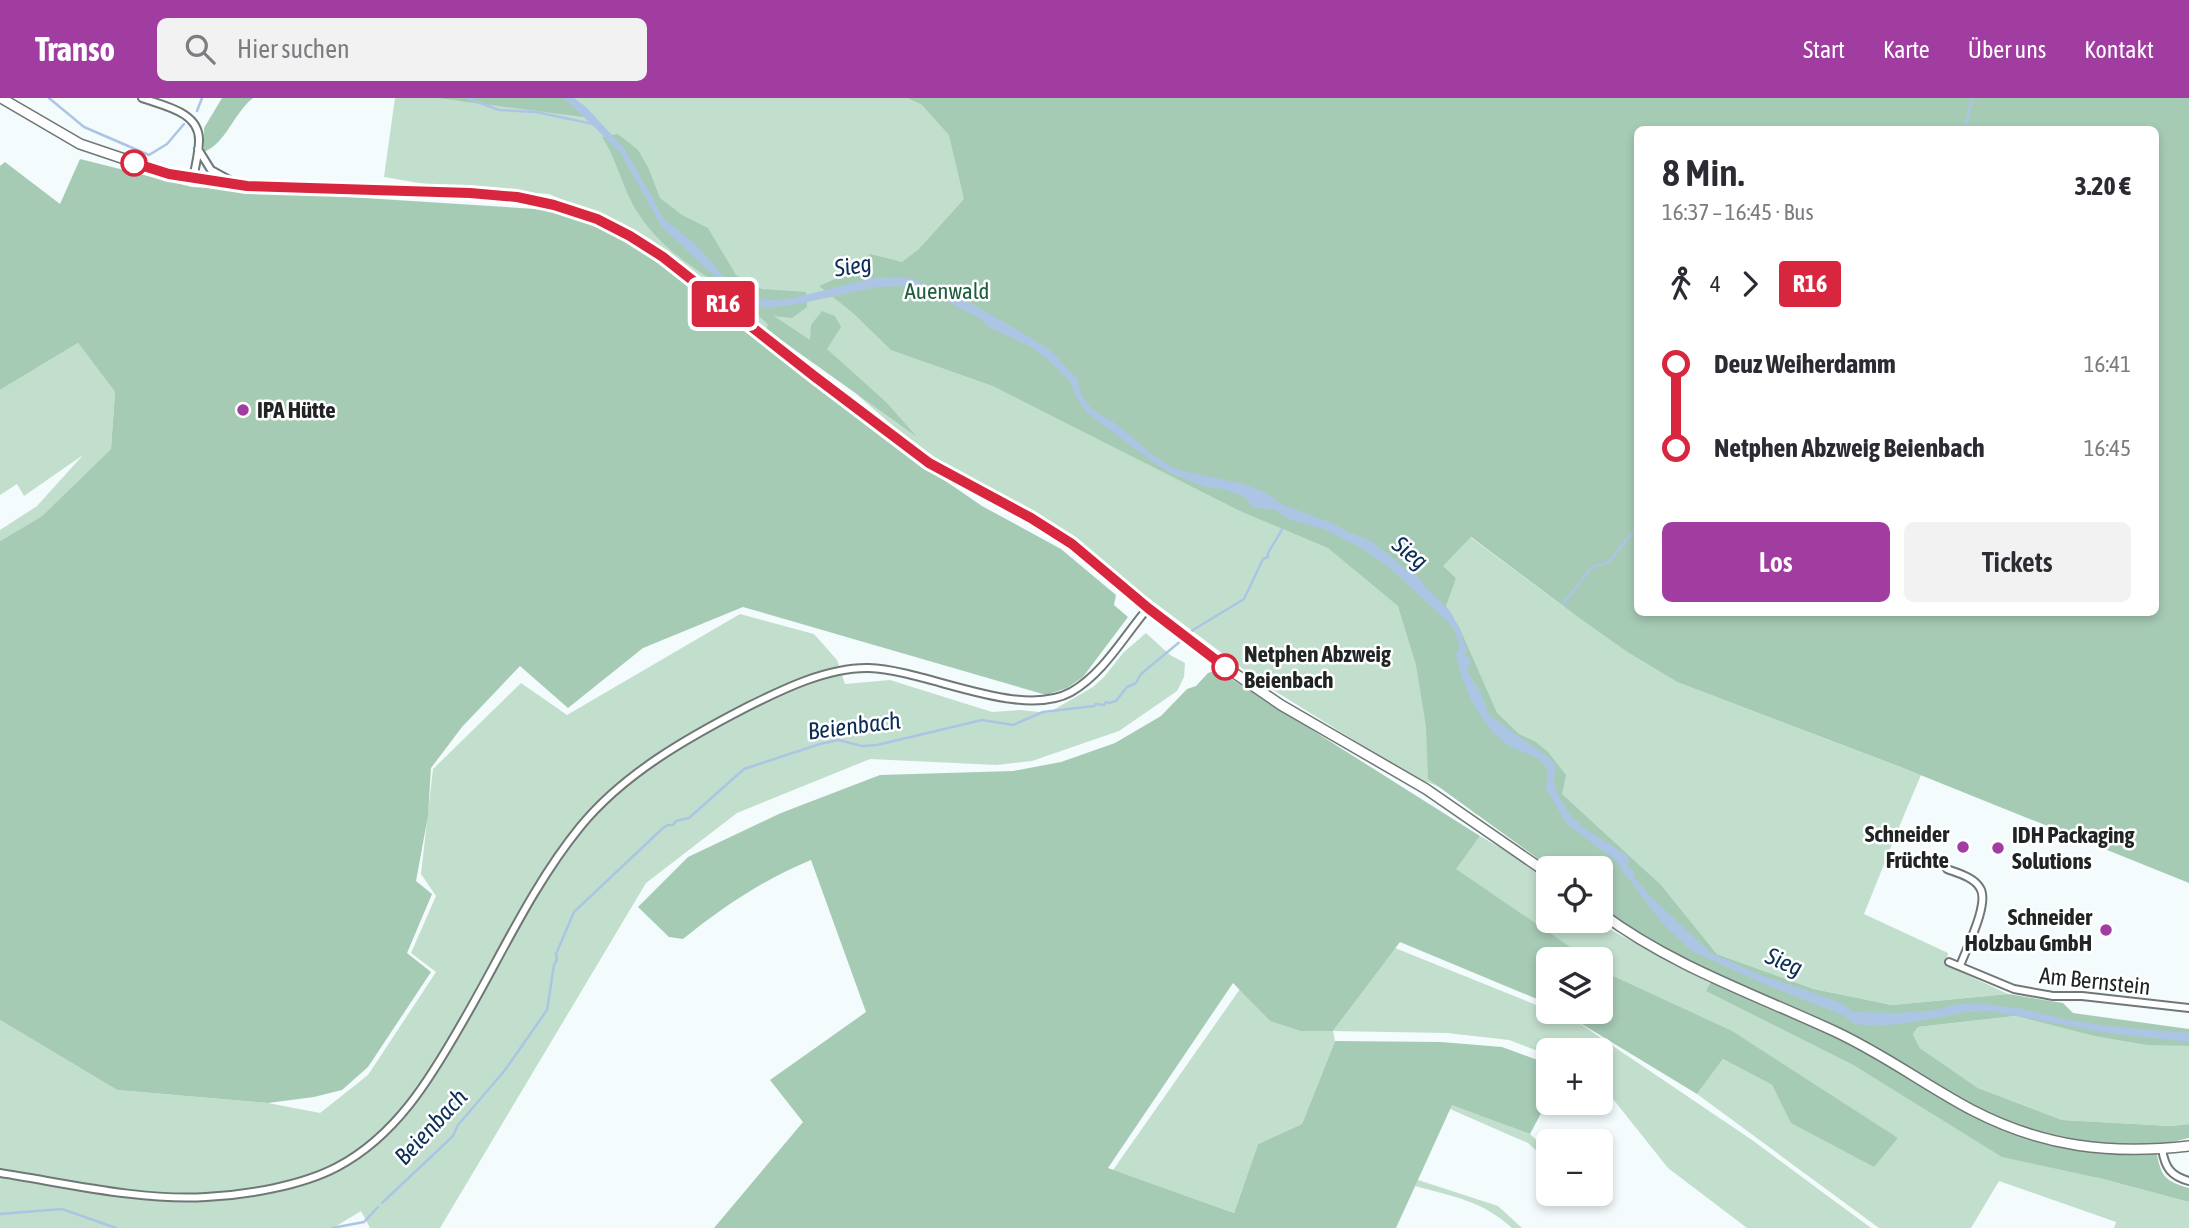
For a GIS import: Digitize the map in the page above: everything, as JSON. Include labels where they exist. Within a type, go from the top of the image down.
[{"type":"main road","points":[[1,98],[80,144],[154,170],[193,179],[239,185],[494,195],[544,202],[597,219],[663,257],[929,463],[1031,518],[1072,544],[1202,652],[1281,705],[1426,789],[1536,865]]},
{"type":"main road","points":[[1613,921],[1682,963],[1854,1041],[1970,1109],[2001,1124],[2047,1140],[2119,1151],[2189,1146]]},
{"type":"street","points":[[142,98],[185,115],[191,120],[200,137],[193,179]]},
{"type":"street","points":[[198,149],[211,170],[239,185]]},
{"type":"street","points":[[0,1172],[152,1196],[206,1197],[276,1186],[337,1167],[376,1140],[419,1094],[444,1055],[521,916],[560,854],[603,802],[652,763],[701,731],[762,699],[824,675],[857,668],[898,671],[1005,698],[1057,698],[1080,686],[1096,672],[1148,608]]},
{"type":"street","points":[[1947,869],[1970,878],[1981,888],[1983,904],[1960,966]]},
{"type":"street","name":"Am Bernstein","points":[[1949,962],[2014,989],[2053,996],[2082,996],[2189,1008]]},
{"type":"street","points":[[2162,1149],[2169,1171],[2176,1178],[2189,1181]]},
{"type":"green space","points":[[222,98],[253,98],[218,142],[204,152],[204,128]]},
{"type":"green space","name":"Auenwald","points":[[395,98],[459,101],[453,98],[907,98],[922,105],[1441,562],[1448,597],[1456,578],[1442,566],[1470,537],[1627,652],[1677,682],[1921,775],[1864,914],[1948,953],[1946,965],[2008,994],[1892,1005],[1814,989],[1717,954],[1662,886],[1613,872],[1613,856],[1539,856],[1478,808],[1477,815],[1457,798],[1418,780],[1262,683],[1075,543],[1033,515],[922,451],[854,392],[761,326],[650,239],[549,194],[437,186],[384,177]]},
{"type":"green space","points":[[436,98],[574,98],[591,118]]},
{"type":"green space","name":"Auenwald","points":[[907,98],[2189,98],[2189,883],[1903,768],[1677,682],[1627,652],[1471,537],[1443,566],[1456,578],[1446,606],[1460,629],[1497,713],[1519,734],[1536,742],[1548,752],[1566,775],[1562,794],[1662,886],[1717,954],[1814,989],[1892,1005],[2008,994],[2063,1003],[2073,1013],[2189,1029],[2189,1046],[2147,1045],[2095,1036],[2015,1016],[1918,1027],[1913,1034],[1920,1048],[1978,1088],[2062,1120],[2171,1126],[2189,1124],[2189,1138],[2155,1146],[2163,1174],[2172,1182],[2189,1188],[2189,1202],[2099,1178],[2002,1157],[1855,1066],[1706,991],[1715,974],[1631,930],[1613,916],[1613,856],[1536,857],[1428,779],[1426,727],[1416,665],[1398,606],[1328,548],[1240,511],[993,386],[891,350],[853,313],[819,286],[851,272],[870,254],[902,262],[919,249],[964,199],[949,135],[922,105]]},
{"type":"green space","points":[[618,134],[638,150],[660,198],[682,215],[708,228],[736,275],[762,289],[806,292],[807,307],[792,318],[774,316],[810,340],[811,325],[822,311],[835,316],[841,327],[827,349],[886,402],[917,437],[766,329],[768,325],[753,311],[684,261],[653,233],[634,207],[602,137]]},
{"type":"green space","points":[[80,159],[192,187],[551,210],[598,227],[642,251],[890,443],[982,506],[1061,549],[1116,595],[1114,605],[1128,617],[1083,677],[1067,688],[1046,695],[743,607],[643,648],[568,708],[520,666],[462,727],[431,768],[428,816],[416,881],[432,894],[407,953],[431,972],[368,1067],[342,1090],[268,1103],[117,1090],[0,1020],[0,541],[42,516],[111,449],[115,392],[78,343],[0,390],[0,166],[5,162],[60,204]]},
{"type":"green space","points":[[78,343],[115,392],[111,449],[42,516],[0,541],[0,530],[37,506],[83,455],[24,496],[17,484],[0,495],[0,390]]},
{"type":"green space","points":[[740,614],[814,634],[837,660],[845,684],[890,680],[992,712],[1021,710],[1048,713],[1093,687],[1123,653],[1146,633],[1170,655],[1185,663],[1184,677],[1177,691],[1119,731],[1032,761],[997,765],[870,759],[737,813],[646,883],[440,1228],[370,1228],[361,1211],[333,1228],[0,1228],[0,1020],[117,1090],[268,1103],[320,1113],[368,1075],[436,972],[411,953],[436,896],[421,874],[433,769],[521,683],[567,715]]},
{"type":"green space","points":[[1217,670],[1480,836],[1456,869],[1536,924],[1536,933],[1550,933],[1570,947],[1536,947],[1536,999],[1400,942],[1333,1031],[1301,1031],[1270,1021],[1233,983],[1108,1168],[1234,1213],[1258,1144],[1302,1124],[1335,1041],[1441,1042],[1502,1047],[1536,1059],[1536,1115],[1540,1115],[1530,1134],[1452,1105],[1396,1228],[714,1228],[803,1122],[770,1080],[866,1012],[811,860],[744,895],[683,939],[669,937],[638,907],[688,857],[781,813],[880,775],[1013,771],[1061,762],[1115,743],[1161,716],[1187,689],[1196,686],[1208,673]]},
{"type":"green space","points":[[1480,836],[1511,854],[1536,872],[1536,924],[1455,869]]},
{"type":"green space","points":[[1613,931],[1710,983],[1707,991],[1855,1066],[2099,1178],[2189,1202],[2189,1228],[2114,1228],[2116,1222],[1999,1181],[1971,1228],[1879,1228],[1697,1094],[1723,1059],[1772,1085],[1792,1123],[1873,1166],[1898,1138],[1613,976],[1613,947],[1570,947],[1550,933]]},
{"type":"green space","points":[[1395,948],[1536,1005],[1536,1024],[1580,1024],[1601,1038],[1536,1038],[1536,1050],[1509,1040],[1447,1033],[1333,1031]]},
{"type":"green space","points":[[1613,976],[1732,1031],[1898,1138],[1874,1167],[1791,1123],[1772,1085],[1723,1059],[1697,1094],[1613,1043],[1613,1038],[1605,1038],[1582,1024],[1613,1024]]},
{"type":"green space","points":[[1240,989],[1270,1021],[1333,1031],[1335,1041],[1302,1124],[1258,1144],[1234,1213],[1113,1170]]},
{"type":"green space","points":[[2015,1016],[2101,1036],[2189,1046],[2189,1124],[2172,1126],[2062,1120],[1978,1088],[1920,1048],[1913,1034],[1918,1027]]},
{"type":"green space","points":[[1613,1046],[1752,1140],[1871,1228],[1747,1228],[1668,1168],[1613,1099]]},
{"type":"green space","points":[[1452,1104],[1530,1134],[1536,1140],[1536,1150],[1528,1143],[1450,1109]]},
{"type":"green space","points":[[1418,1180],[1498,1206],[1522,1228],[1512,1228],[1478,1205],[1415,1186]]},
{"type":"water","points":[[564,98],[574,98],[586,107],[624,148],[664,219],[695,244],[726,279],[746,294],[765,300],[789,299],[878,277],[909,278],[965,300],[1052,352],[1078,380],[1088,405],[1166,464],[1186,472],[1259,490],[1280,504],[1373,542],[1403,568],[1417,575],[1426,588],[1450,611],[1467,650],[1464,655],[1470,658],[1467,671],[1482,695],[1489,715],[1552,760],[1556,769],[1556,789],[1566,810],[1589,831],[1626,855],[1629,859],[1627,868],[1634,870],[1634,877],[1650,896],[1711,953],[1763,976],[1828,998],[1846,1006],[1852,1012],[1898,1013],[1976,1003],[2023,1009],[2106,1026],[2189,1033],[2189,1042],[2108,1033],[1990,1011],[1966,1012],[1907,1023],[1875,1026],[1855,1024],[1843,1015],[1764,984],[1692,951],[1662,923],[1613,856],[1567,824],[1545,787],[1548,774],[1542,762],[1512,747],[1491,730],[1475,707],[1463,681],[1456,655],[1460,647],[1455,631],[1390,568],[1361,548],[1326,530],[1289,519],[1275,510],[1251,507],[1246,497],[1223,489],[1205,487],[1171,473],[1087,413],[1076,397],[1070,381],[1047,359],[1031,347],[989,327],[981,319],[936,296],[901,286],[877,287],[803,303],[767,308],[750,305],[722,283],[662,227],[620,152]]},
{"type":"waterway","points":[[49,98],[84,127],[149,155],[167,144],[184,124]]},
{"type":"waterway","points":[[197,111],[202,98]]},
{"type":"waterway","points":[[467,98],[499,110],[536,112],[593,124]]},
{"type":"waterway","points":[[1966,126],[1972,98]]},
{"type":"waterway","name":"Beienbach","points":[[1187,636],[1244,599],[1263,559],[1268,557],[1283,528]]},
{"type":"waterway","points":[[1563,604],[1592,567],[1609,562],[1634,530]]},
{"type":"waterway","name":"Beienbach","points":[[382,1203],[453,1136],[458,1125],[505,1070],[547,1010],[556,954],[574,912],[663,828],[689,818],[744,769],[838,740],[862,746],[877,745],[982,720],[1013,725],[1043,712],[1104,705],[1106,702],[1116,701],[1127,687],[1136,683],[1141,674],[1182,640]]},
{"type":"waterway","name":"Beienbach","points":[[332,1228],[364,1222],[378,1207]]},
{"type":"waterway","name":"Beienbach","points":[[0,1214],[62,1209],[116,1228]]},
{"type":"bus line","name":"R16","points":[[134,163],[193,179],[247,186],[424,191],[517,197],[597,219],[663,257],[929,463],[1031,518],[1072,544],[1202,652],[1225,667]]},
{"type":"place","name":"IPA Hütte","points":[[243,410]]},
{"type":"place","name":"Netphen Abzweig Beienbach","points":[[1225,667]]},
{"type":"place","name":"Schneider Früchte","points":[[1963,847]]},
{"type":"place","name":"IDH Packaging Solutions","points":[[1998,848]]},
{"type":"place","name":"Schneider Holzbau GmbH","points":[[2106,930]]},
{"type":"water label","name":"Sieg","points":[[853,266]]},
{"type":"water label","name":"Sieg","points":[[1410,553]]},
{"type":"water label","name":"Sieg","points":[[1784,962]]}]
